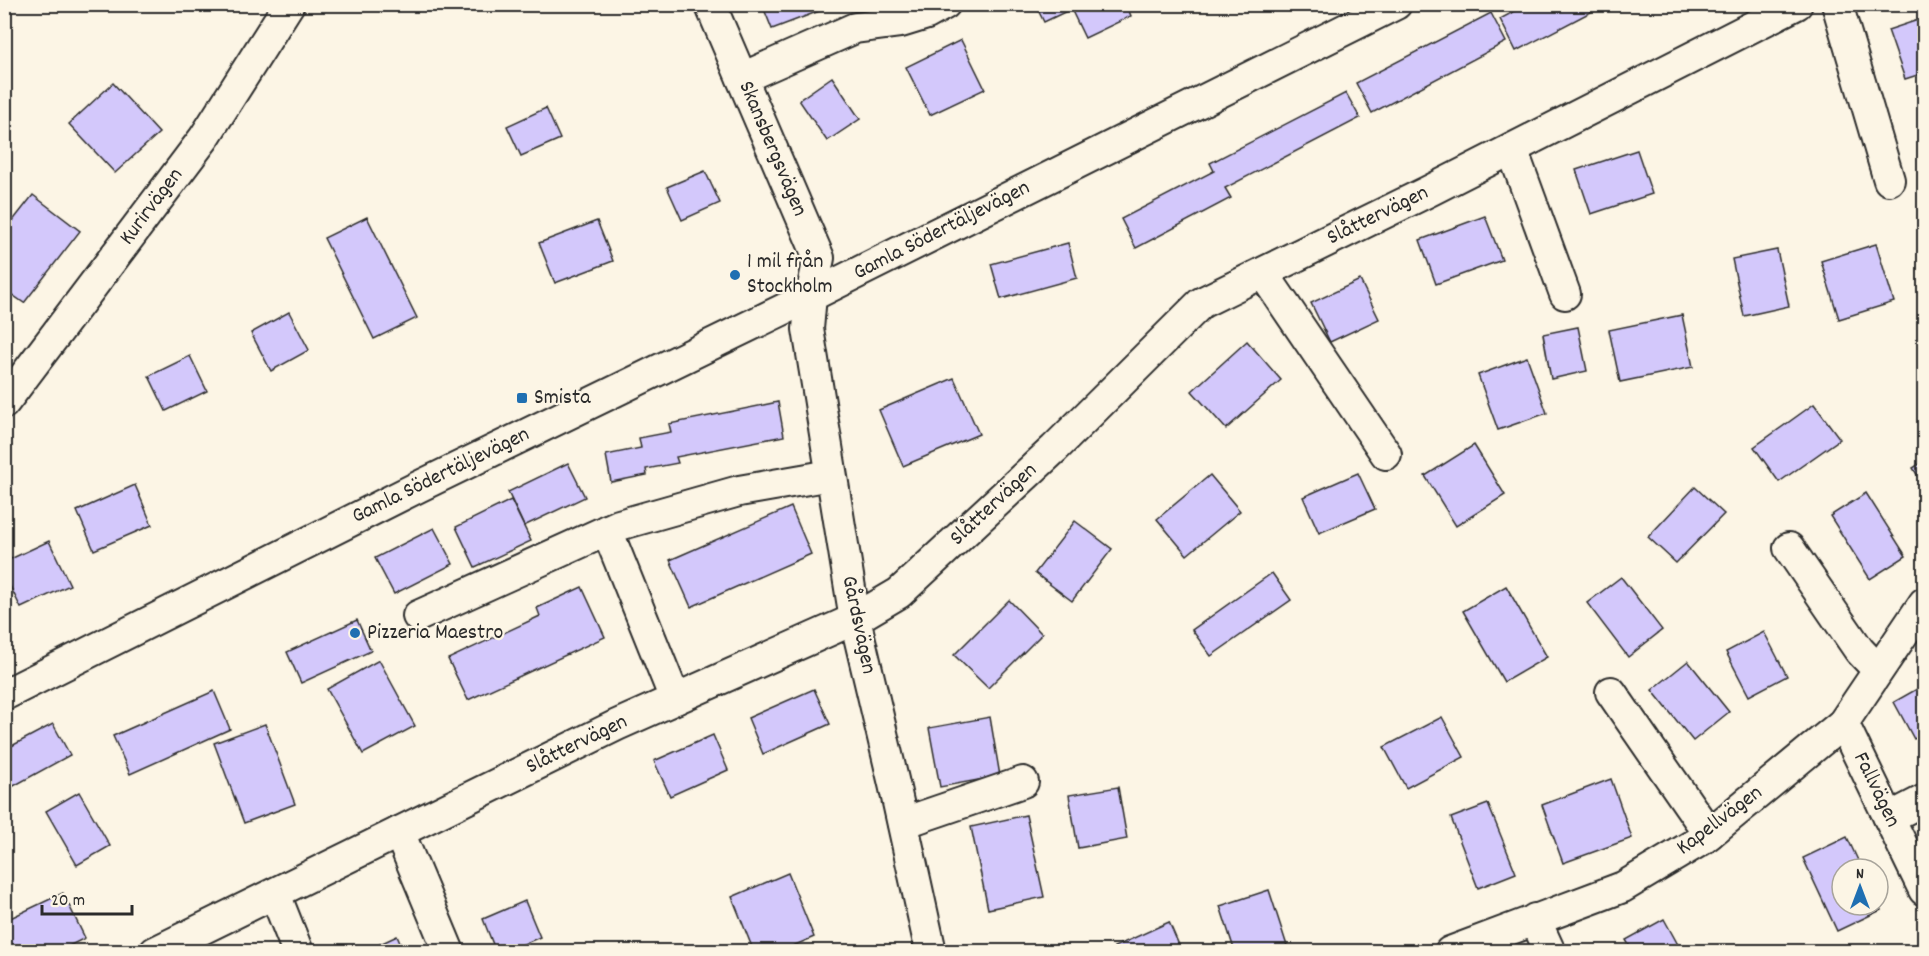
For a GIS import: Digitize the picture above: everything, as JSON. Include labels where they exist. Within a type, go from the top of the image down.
[{"type":"street","name":"Kurirvägen","points":[[4,403],[204,138],[289,4]]},
{"type":"street","name":"Skansbergsvägen","points":[[710,4],[819,258],[811,296]]},
{"type":"street","points":[[742,78],[855,28],[901,22],[927,14],[945,4]]},
{"type":"street","name":"Gamla Södertäljevägen","points":[[4,695],[418,487],[811,296],[1396,4]]},
{"type":"street","name":"Slåttervägen","points":[[155,951],[617,725],[855,619],[898,593],[1054,449],[1201,303],[1512,149],[1797,4]]},
{"type":"street","points":[[1837,4],[1889,180]]},
{"type":"street","points":[[1512,149],[1565,294]]},
{"type":"street","points":[[1263,273],[1386,454]]},
{"type":"street","name":"Gårdsvägen","points":[[811,296],[808,329],[855,619],[931,951]]},
{"type":"street","points":[[418,616],[619,525],[739,491],[831,475]]},
{"type":"street","points":[[607,530],[675,699]]},
{"type":"street","points":[[1789,548],[1859,650],[1878,670]]},
{"type":"street","name":"Kapellvägen","points":[[1450,951],[1623,887],[1709,834],[1843,723],[1924,603]]},
{"type":"street","points":[[1611,692],[1709,834]]},
{"type":"street","name":"Fallvägen","points":[[1843,723],[1924,890]]},
{"type":"street","points":[[903,823],[1023,782]]},
{"type":"street","points":[[1889,818],[1924,800]]},
{"type":"street","points":[[399,832],[449,951]]},
{"type":"street","points":[[274,894],[298,951]]},
{"type":"street","points":[[1535,919],[1551,951]]},
{"type":"building","points":[[762,4],[820,4],[822,10],[772,29]]},
{"type":"building","points":[[1035,4],[1126,4],[1131,16],[1085,38],[1071,9],[1044,22]]},
{"type":"building","points":[[1528,4],[1606,4],[1516,51],[1500,19]]},
{"type":"building","points":[[1491,13],[1506,42],[1372,113],[1356,83]]},
{"type":"building","points":[[1924,18],[1924,73],[1905,79],[1888,30]]},
{"type":"building","points":[[961,40],[985,89],[930,115],[906,67]]},
{"type":"building","points":[[832,77],[860,119],[827,141],[799,100]]},
{"type":"building","points":[[113,83],[159,133],[115,173],[69,124]]},
{"type":"building","points":[[1346,93],[1360,118],[1225,188],[1231,198],[1136,248],[1121,219],[1214,171],[1210,163]]},
{"type":"building","points":[[546,108],[560,139],[521,156],[507,126]]},
{"type":"building","points":[[1637,150],[1652,194],[1591,214],[1576,170]]},
{"type":"building","points":[[705,171],[720,203],[682,220],[667,187]]},
{"type":"building","points":[[33,195],[80,231],[24,303],[4,289],[4,232]]},
{"type":"building","points":[[1485,216],[1502,260],[1436,284],[1420,240]]},
{"type":"building","points":[[367,217],[417,318],[374,339],[324,238]]},
{"type":"building","points":[[597,221],[613,261],[555,283],[539,243]]},
{"type":"building","points":[[1068,243],[1077,278],[1001,299],[991,264]]},
{"type":"building","points":[[1876,244],[1894,302],[1839,319],[1821,261]]},
{"type":"building","points":[[1777,250],[1789,306],[1744,316],[1732,259]]},
{"type":"building","points":[[1360,280],[1379,319],[1330,342],[1311,303]]},
{"type":"building","points":[[289,312],[309,350],[271,371],[251,333]]},
{"type":"building","points":[[1682,315],[1693,367],[1620,382],[1609,330]]},
{"type":"building","points":[[1578,327],[1587,371],[1551,379],[1543,334]]},
{"type":"building","points":[[1247,341],[1281,380],[1226,429],[1192,391]]},
{"type":"building","points":[[190,356],[207,391],[166,411],[149,376]]},
{"type":"building","points":[[1527,357],[1547,413],[1498,430],[1478,375]]},
{"type":"building","points":[[954,378],[979,434],[903,466],[879,410]]},
{"type":"building","points":[[778,402],[784,436],[676,457],[678,463],[646,469],[647,475],[611,482],[606,455],[641,448],[639,438],[671,432],[669,424]]},
{"type":"building","points":[[1814,404],[1840,439],[1779,482],[1754,447]]},
{"type":"building","points":[[1474,445],[1505,495],[1456,526],[1425,476]]},
{"type":"building","points":[[1924,461],[1924,486],[1913,468]]},
{"type":"building","points":[[568,463],[585,497],[524,526],[508,492]]},
{"type":"building","points":[[1358,473],[1375,509],[1319,533],[1303,497]]},
{"type":"building","points":[[1210,475],[1240,511],[1187,555],[1157,519]]},
{"type":"building","points":[[135,485],[152,525],[94,550],[77,511]]},
{"type":"building","points":[[1695,487],[1724,514],[1676,563],[1648,537]]},
{"type":"building","points":[[1866,493],[1906,556],[1870,579],[1830,516]]},
{"type":"building","points":[[511,500],[531,541],[475,567],[456,527]]},
{"type":"building","points":[[791,507],[811,554],[691,607],[670,560]]},
{"type":"building","points":[[1075,521],[1112,549],[1072,601],[1035,573]]},
{"type":"building","points":[[434,528],[453,564],[394,594],[375,558]]},
{"type":"building","points":[[49,541],[70,585],[21,608],[4,574],[4,562]]},
{"type":"building","points":[[1272,573],[1291,600],[1211,656],[1192,630]]},
{"type":"building","points":[[1621,577],[1662,630],[1628,657],[1587,603]]},
{"type":"building","points":[[1506,586],[1547,657],[1504,682],[1463,611]]},
{"type":"building","points":[[582,587],[605,637],[468,700],[448,659],[540,616],[537,608]]},
{"type":"building","points":[[1009,600],[1042,634],[988,688],[954,655]]},
{"type":"building","points":[[357,620],[371,651],[301,683],[287,652]]},
{"type":"building","points":[[1764,632],[1787,676],[1749,696],[1726,652]]},
{"type":"building","points":[[379,660],[415,726],[363,754],[327,689]]},
{"type":"building","points":[[1688,661],[1729,712],[1693,741],[1652,690]]},
{"type":"building","points":[[1924,685],[1924,734],[1914,739],[1894,702]]},
{"type":"building","points":[[814,689],[830,724],[763,754],[748,718]]},
{"type":"building","points":[[214,691],[230,729],[130,774],[113,736]]},
{"type":"building","points":[[990,717],[1000,776],[940,787],[929,728]]},
{"type":"building","points":[[1442,717],[1464,757],[1406,788],[1384,747]]},
{"type":"building","points":[[53,724],[70,755],[10,788],[4,778],[4,750]]},
{"type":"building","points":[[265,724],[295,804],[244,823],[214,743]]},
{"type":"building","points":[[713,735],[728,770],[670,796],[654,761]]},
{"type":"building","points":[[1611,779],[1632,838],[1563,863],[1542,805]]},
{"type":"building","points":[[1118,787],[1127,839],[1078,848],[1069,795]]},
{"type":"building","points":[[79,792],[110,846],[77,865],[46,811]]},
{"type":"building","points":[[1488,804],[1516,873],[1478,888],[1451,818]]},
{"type":"building","points":[[1026,815],[1044,897],[988,909],[971,827]]},
{"type":"building","points":[[1847,837],[1856,857],[1830,857],[1830,916],[1803,858]]},
{"type":"building","points":[[788,873],[814,937],[779,952],[754,952],[732,897]]},
{"type":"building","points":[[1269,890],[1289,952],[1235,952],[1220,906]]},
{"type":"building","points":[[63,893],[85,938],[57,952],[4,952],[4,921]]},
{"type":"building","points":[[525,901],[540,937],[505,952],[496,952],[483,919]]},
{"type":"building","points":[[1830,917],[1866,917],[1837,931]]},
{"type":"building","points":[[1664,919],[1682,952],[1633,952],[1626,940]]},
{"type":"building","points":[[1169,922],[1182,952],[1117,952],[1114,947]]},
{"type":"building","points":[[397,936],[404,952],[363,952]]},
{"type":"place","name":"1 mil från Stockholm","points":[[735,275]]},
{"type":"place","name":"Smista","points":[[522,398]]},
{"type":"place","name":"Pizzeria Maestro","points":[[355,633]]}]
